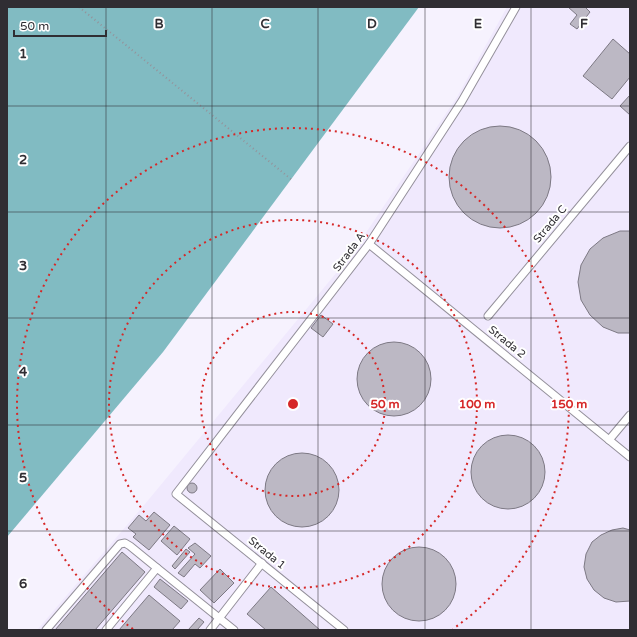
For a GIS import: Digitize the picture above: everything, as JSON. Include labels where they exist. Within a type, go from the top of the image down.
[{"type":"lane","name":"Strada A","points":[[176,494],[369,244],[462,101],[516,7]]},
{"type":"lane","name":"Strada C","points":[[488,316],[630,146]]},
{"type":"lane","name":"Strada 2","points":[[369,244],[630,457]]},
{"type":"lane","points":[[610,440],[630,415]]},
{"type":"lane","name":"Strada 1","points":[[176,494],[344,630]]},
{"type":"lane","points":[[46,630],[120,544],[125,543],[234,630]]},
{"type":"lane","points":[[210,630],[262,563]]},
{"type":"lane","points":[[106,630],[157,568]]},
{"type":"path","points":[[79,7],[292,180]]},
{"type":"shaded area","points":[[507,7],[630,7],[630,630],[37,630],[145,504],[351,255],[457,97]]},
{"type":"water","points":[[7,7],[419,7],[163,352],[7,537]]},
{"type":"building","points":[[568,7],[585,7],[590,12],[577,29],[570,24],[577,15]]},
{"type":"building","points":[[613,39],[630,54],[630,77],[612,99],[583,76]]},
{"type":"building","points":[[630,95],[630,115],[620,106]]},
{"type":"building","points":[[500,126],[520,130],[536,141],[547,157],[551,177],[547,197],[536,213],[520,224],[500,228],[480,224],[464,213],[453,197],[449,177],[453,157],[464,141],[480,130]]},
{"type":"building","points":[[620,231],[630,231],[630,333],[618,333],[603,327],[590,315],[581,300],[578,282],[581,265],[590,249],[603,238]]},
{"type":"building","points":[[321,315],[333,324],[323,337],[311,328]]},
{"type":"building","points":[[394,342],[408,345],[420,353],[428,365],[431,379],[428,393],[420,405],[408,413],[394,416],[380,413],[368,405],[360,393],[357,379],[360,365],[368,353],[380,345]]},
{"type":"building","points":[[508,435],[522,438],[534,446],[542,458],[545,472],[542,486],[534,498],[522,506],[508,509],[494,506],[482,498],[474,486],[471,472],[474,458],[482,446],[494,438]]},
{"type":"building","points":[[302,453],[316,456],[328,464],[336,476],[339,490],[336,504],[328,516],[316,524],[302,527],[288,524],[276,516],[268,504],[265,490],[268,476],[276,464],[288,456]]},
{"type":"building","points":[[192,483],[197,488],[192,493],[187,488]]},
{"type":"building","points":[[154,512],[170,525],[149,550],[133,537],[136,534],[128,528],[139,515],[146,521]]},
{"type":"building","points":[[174,526],[190,539],[177,555],[161,541]]},
{"type":"building","points":[[623,528],[630,530],[630,601],[616,602],[604,598],[594,590],[587,579],[584,567],[586,554],[592,542],[601,535],[612,530]]},
{"type":"building","points":[[195,543],[211,556],[200,568],[195,564],[184,577],[178,573],[195,554],[188,548]]},
{"type":"building","points":[[419,547],[433,550],[445,558],[453,570],[456,584],[453,598],[445,610],[433,618],[419,621],[405,618],[393,610],[385,598],[382,584],[385,570],[393,558],[405,550]]},
{"type":"building","points":[[186,549],[190,552],[175,569],[172,566]]},
{"type":"building","points":[[122,552],[145,572],[95,630],[55,630]]},
{"type":"building","points":[[220,569],[234,583],[214,603],[200,590]]},
{"type":"building","points":[[160,579],[188,601],[181,609],[154,587]]},
{"type":"building","points":[[271,587],[320,630],[266,630],[247,614]]},
{"type":"building","points":[[149,595],[180,621],[172,630],[119,630]]},
{"type":"building","points":[[199,618],[204,622],[197,630],[188,630]]}]
